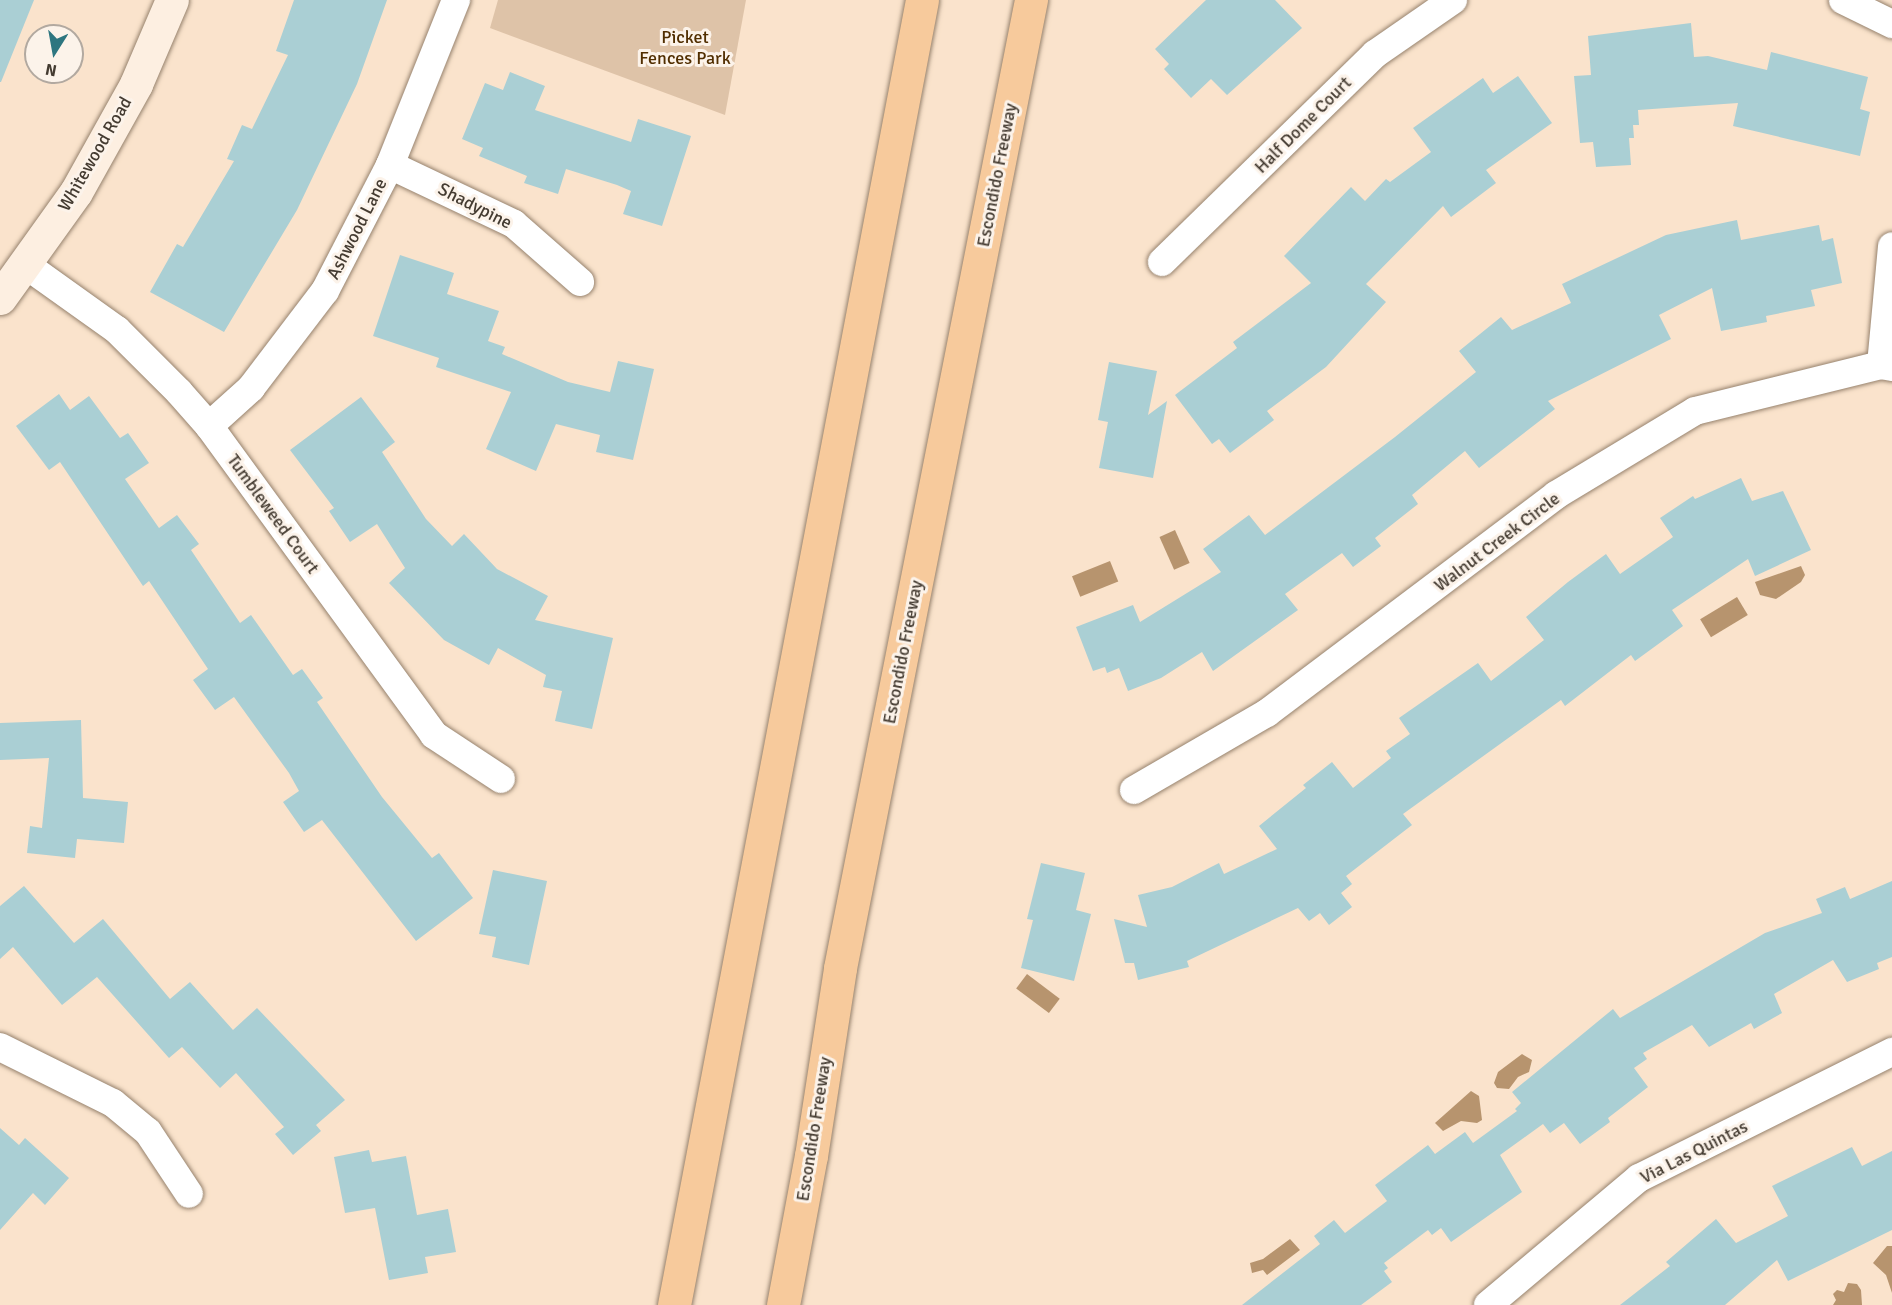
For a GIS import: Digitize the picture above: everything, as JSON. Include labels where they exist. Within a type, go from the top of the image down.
[{"type":"highway","points":[[674,1305],[922,0]]},
{"type":"highway","name":"Escondido Freeway","points":[[783,1305],[811,1156],[840,968],[1031,0]]},
{"type":"main road","name":"Whitewood Road","points":[[0,298],[26,265],[82,182],[136,84],[172,0]]},
{"type":"street","name":"Ashwood Lane","points":[[209,426],[251,388],[325,291],[390,165],[456,0]]},
{"type":"street","name":"Half Dome Court","points":[[1162,262],[1375,54],[1453,0]]},
{"type":"street","points":[[1843,0],[1892,24]]},
{"type":"street","name":"Shadypine","points":[[390,165],[514,224],[580,282]]},
{"type":"street","points":[[1886,366],[1892,247]]},
{"type":"street","name":"Tumbleweed Court","points":[[26,265],[117,330],[209,426],[434,735],[501,779]]},
{"type":"street","name":"Walnut Creek Circle","points":[[1134,790],[1267,713],[1556,495],[1695,411],[1886,366]]},
{"type":"street","points":[[0,1047],[113,1103],[148,1132],[189,1194]]},
{"type":"street","name":"Via Las Quintas","points":[[1488,1305],[1639,1178],[1892,1053]]},
{"type":"green space","name":"Picket Fences Park","points":[[498,0],[746,0],[725,115],[490,28]]},
{"type":"shaded area","points":[[1175,530],[1190,563],[1174,570],[1159,537]]},
{"type":"shaded area","points":[[1110,561],[1118,581],[1080,597],[1072,576]]},
{"type":"shaded area","points":[[1801,566],[1805,575],[1801,582],[1776,599],[1760,595],[1755,582]]},
{"type":"shaded area","points":[[1737,597],[1748,615],[1711,637],[1700,619]]},
{"type":"shaded area","points":[[1027,974],[1060,999],[1049,1013],[1016,988]]},
{"type":"shaded area","points":[[1522,1054],[1532,1060],[1529,1072],[1518,1077],[1509,1089],[1497,1088],[1494,1083],[1498,1072]]},
{"type":"shaded area","points":[[1471,1091],[1479,1096],[1482,1120],[1477,1123],[1461,1121],[1443,1131],[1435,1123]]},
{"type":"shaded area","points":[[1290,1239],[1300,1250],[1267,1275],[1263,1270],[1252,1273],[1250,1263],[1263,1259]]},
{"type":"shaded area","points":[[1887,1246],[1892,1246],[1892,1293],[1886,1275],[1873,1263]]},
{"type":"shaded area","points":[[1848,1283],[1857,1284],[1861,1290],[1862,1305],[1833,1305],[1836,1300],[1833,1294],[1837,1290],[1844,1292]]},
{"type":"building","points":[[0,0],[34,0],[1,82]]},
{"type":"building","points":[[294,0],[387,0],[357,84],[297,210],[224,332],[150,292],[177,244],[183,247],[234,161],[227,159],[242,125],[252,129],[288,55],[276,51]]},
{"type":"building","points":[[1206,0],[1275,0],[1302,28],[1227,95],[1211,79],[1191,98],[1164,69],[1169,64],[1155,49]]},
{"type":"building","points":[[1691,23],[1694,57],[1708,56],[1767,70],[1771,52],[1868,77],[1860,109],[1870,112],[1860,156],[1733,126],[1738,103],[1638,110],[1639,125],[1633,125],[1634,138],[1629,138],[1631,165],[1596,167],[1593,142],[1580,143],[1574,76],[1591,75],[1588,36]]},
{"type":"building","points":[[510,72],[545,86],[535,110],[631,142],[638,119],[691,136],[662,226],[623,214],[631,191],[566,169],[558,194],[524,183],[527,176],[479,156],[483,148],[462,139],[485,83],[503,90]]},
{"type":"building","points":[[1518,76],[1552,123],[1486,170],[1496,183],[1451,217],[1443,206],[1366,284],[1386,302],[1326,367],[1267,411],[1274,420],[1230,453],[1219,439],[1212,444],[1175,395],[1237,348],[1233,342],[1311,283],[1284,256],[1351,187],[1365,201],[1386,179],[1390,182],[1431,152],[1413,128],[1483,78],[1493,93]]},
{"type":"building","points":[[1737,220],[1741,240],[1819,225],[1822,241],[1833,238],[1842,283],[1811,290],[1815,306],[1766,316],[1767,322],[1721,331],[1712,288],[1659,315],[1671,339],[1548,401],[1555,409],[1479,468],[1465,451],[1412,495],[1418,504],[1375,538],[1381,546],[1353,567],[1342,553],[1285,594],[1298,610],[1213,671],[1202,652],[1161,678],[1128,691],[1119,668],[1107,673],[1105,667],[1093,671],[1076,627],[1133,605],[1140,622],[1221,572],[1203,549],[1249,515],[1265,535],[1395,437],[1476,372],[1459,351],[1501,317],[1512,330],[1571,303],[1562,284],[1666,235]]},
{"type":"building","points":[[400,255],[454,273],[447,294],[499,311],[488,341],[505,347],[502,354],[568,382],[610,392],[618,361],[654,369],[633,460],[596,452],[600,435],[556,424],[536,471],[486,449],[511,392],[436,367],[439,358],[373,336]]},
{"type":"building","points":[[1109,362],[1157,371],[1148,415],[1167,401],[1153,478],[1099,468],[1108,422],[1098,420]]},
{"type":"building","points":[[59,394],[70,410],[89,396],[120,438],[128,433],[149,463],[125,479],[159,528],[177,515],[199,544],[191,550],[240,623],[251,615],[293,675],[302,669],[323,698],[317,702],[382,797],[432,858],[439,853],[473,898],[416,941],[322,820],[304,832],[283,802],[299,791],[289,773],[234,697],[215,710],[193,680],[208,669],[149,581],[143,586],[60,462],[49,470],[16,426]]},
{"type":"building","points":[[361,397],[395,442],[382,452],[426,519],[452,546],[464,534],[497,569],[548,596],[535,620],[613,638],[592,729],[555,721],[562,691],[543,687],[546,675],[498,648],[489,665],[444,640],[389,583],[405,568],[377,524],[350,542],[329,511],[334,508],[290,450]]},
{"type":"building","points":[[1741,478],[1752,501],[1783,491],[1811,550],[1755,576],[1748,559],[1672,610],[1683,626],[1635,661],[1631,655],[1565,706],[1561,700],[1403,814],[1412,825],[1346,876],[1352,884],[1341,893],[1352,907],[1329,925],[1320,913],[1309,921],[1298,908],[1187,961],[1189,967],[1138,980],[1134,963],[1125,963],[1114,919],[1147,927],[1138,895],[1172,887],[1219,863],[1224,874],[1277,849],[1259,826],[1306,788],[1303,785],[1332,762],[1353,788],[1391,758],[1386,751],[1410,734],[1399,718],[1478,663],[1491,681],[1544,640],[1526,617],[1568,582],[1606,554],[1620,574],[1673,537],[1660,518],[1693,496],[1695,499]]},
{"type":"building","points":[[81,720],[83,798],[128,802],[124,843],[77,839],[75,858],[27,853],[30,826],[42,828],[49,758],[0,760],[0,723]]},
{"type":"building","points":[[1041,863],[1085,873],[1076,910],[1091,914],[1074,981],[1021,968],[1033,920],[1027,919]]},
{"type":"building","points":[[493,870],[547,881],[529,965],[492,957],[496,937],[479,934]]},
{"type":"building","points":[[1892,881],[1892,957],[1877,963],[1879,969],[1847,982],[1833,960],[1774,994],[1782,1013],[1754,1029],[1751,1023],[1709,1047],[1692,1025],[1643,1053],[1647,1059],[1634,1068],[1648,1087],[1608,1118],[1610,1122],[1580,1144],[1564,1123],[1550,1133],[1543,1124],[1500,1155],[1522,1192],[1451,1242],[1441,1228],[1432,1235],[1428,1230],[1384,1263],[1388,1268],[1384,1271],[1392,1282],[1361,1305],[1242,1305],[1320,1244],[1314,1236],[1334,1220],[1345,1233],[1387,1201],[1375,1185],[1428,1145],[1435,1154],[1465,1132],[1473,1143],[1517,1111],[1515,1109],[1521,1103],[1512,1092],[1613,1009],[1620,1018],[1765,933],[1822,913],[1816,899],[1845,887],[1850,899]]},
{"type":"building","points":[[24,886],[74,943],[103,919],[170,999],[190,982],[233,1030],[257,1008],[345,1100],[316,1125],[321,1131],[293,1155],[275,1134],[284,1127],[236,1073],[220,1088],[182,1047],[169,1058],[97,977],[62,1005],[13,947],[0,959],[0,906]]},
{"type":"building","points":[[0,1128],[19,1145],[25,1138],[69,1178],[45,1205],[33,1193],[0,1230]]},
{"type":"building","points":[[1852,1147],[1862,1166],[1892,1151],[1892,1230],[1788,1281],[1777,1260],[1725,1305],[1620,1305],[1670,1266],[1666,1262],[1716,1219],[1736,1243],[1788,1216],[1772,1186]]},
{"type":"building","points":[[369,1150],[372,1162],[406,1156],[417,1215],[448,1209],[456,1252],[425,1257],[428,1273],[389,1280],[375,1208],[345,1213],[334,1157]]}]
